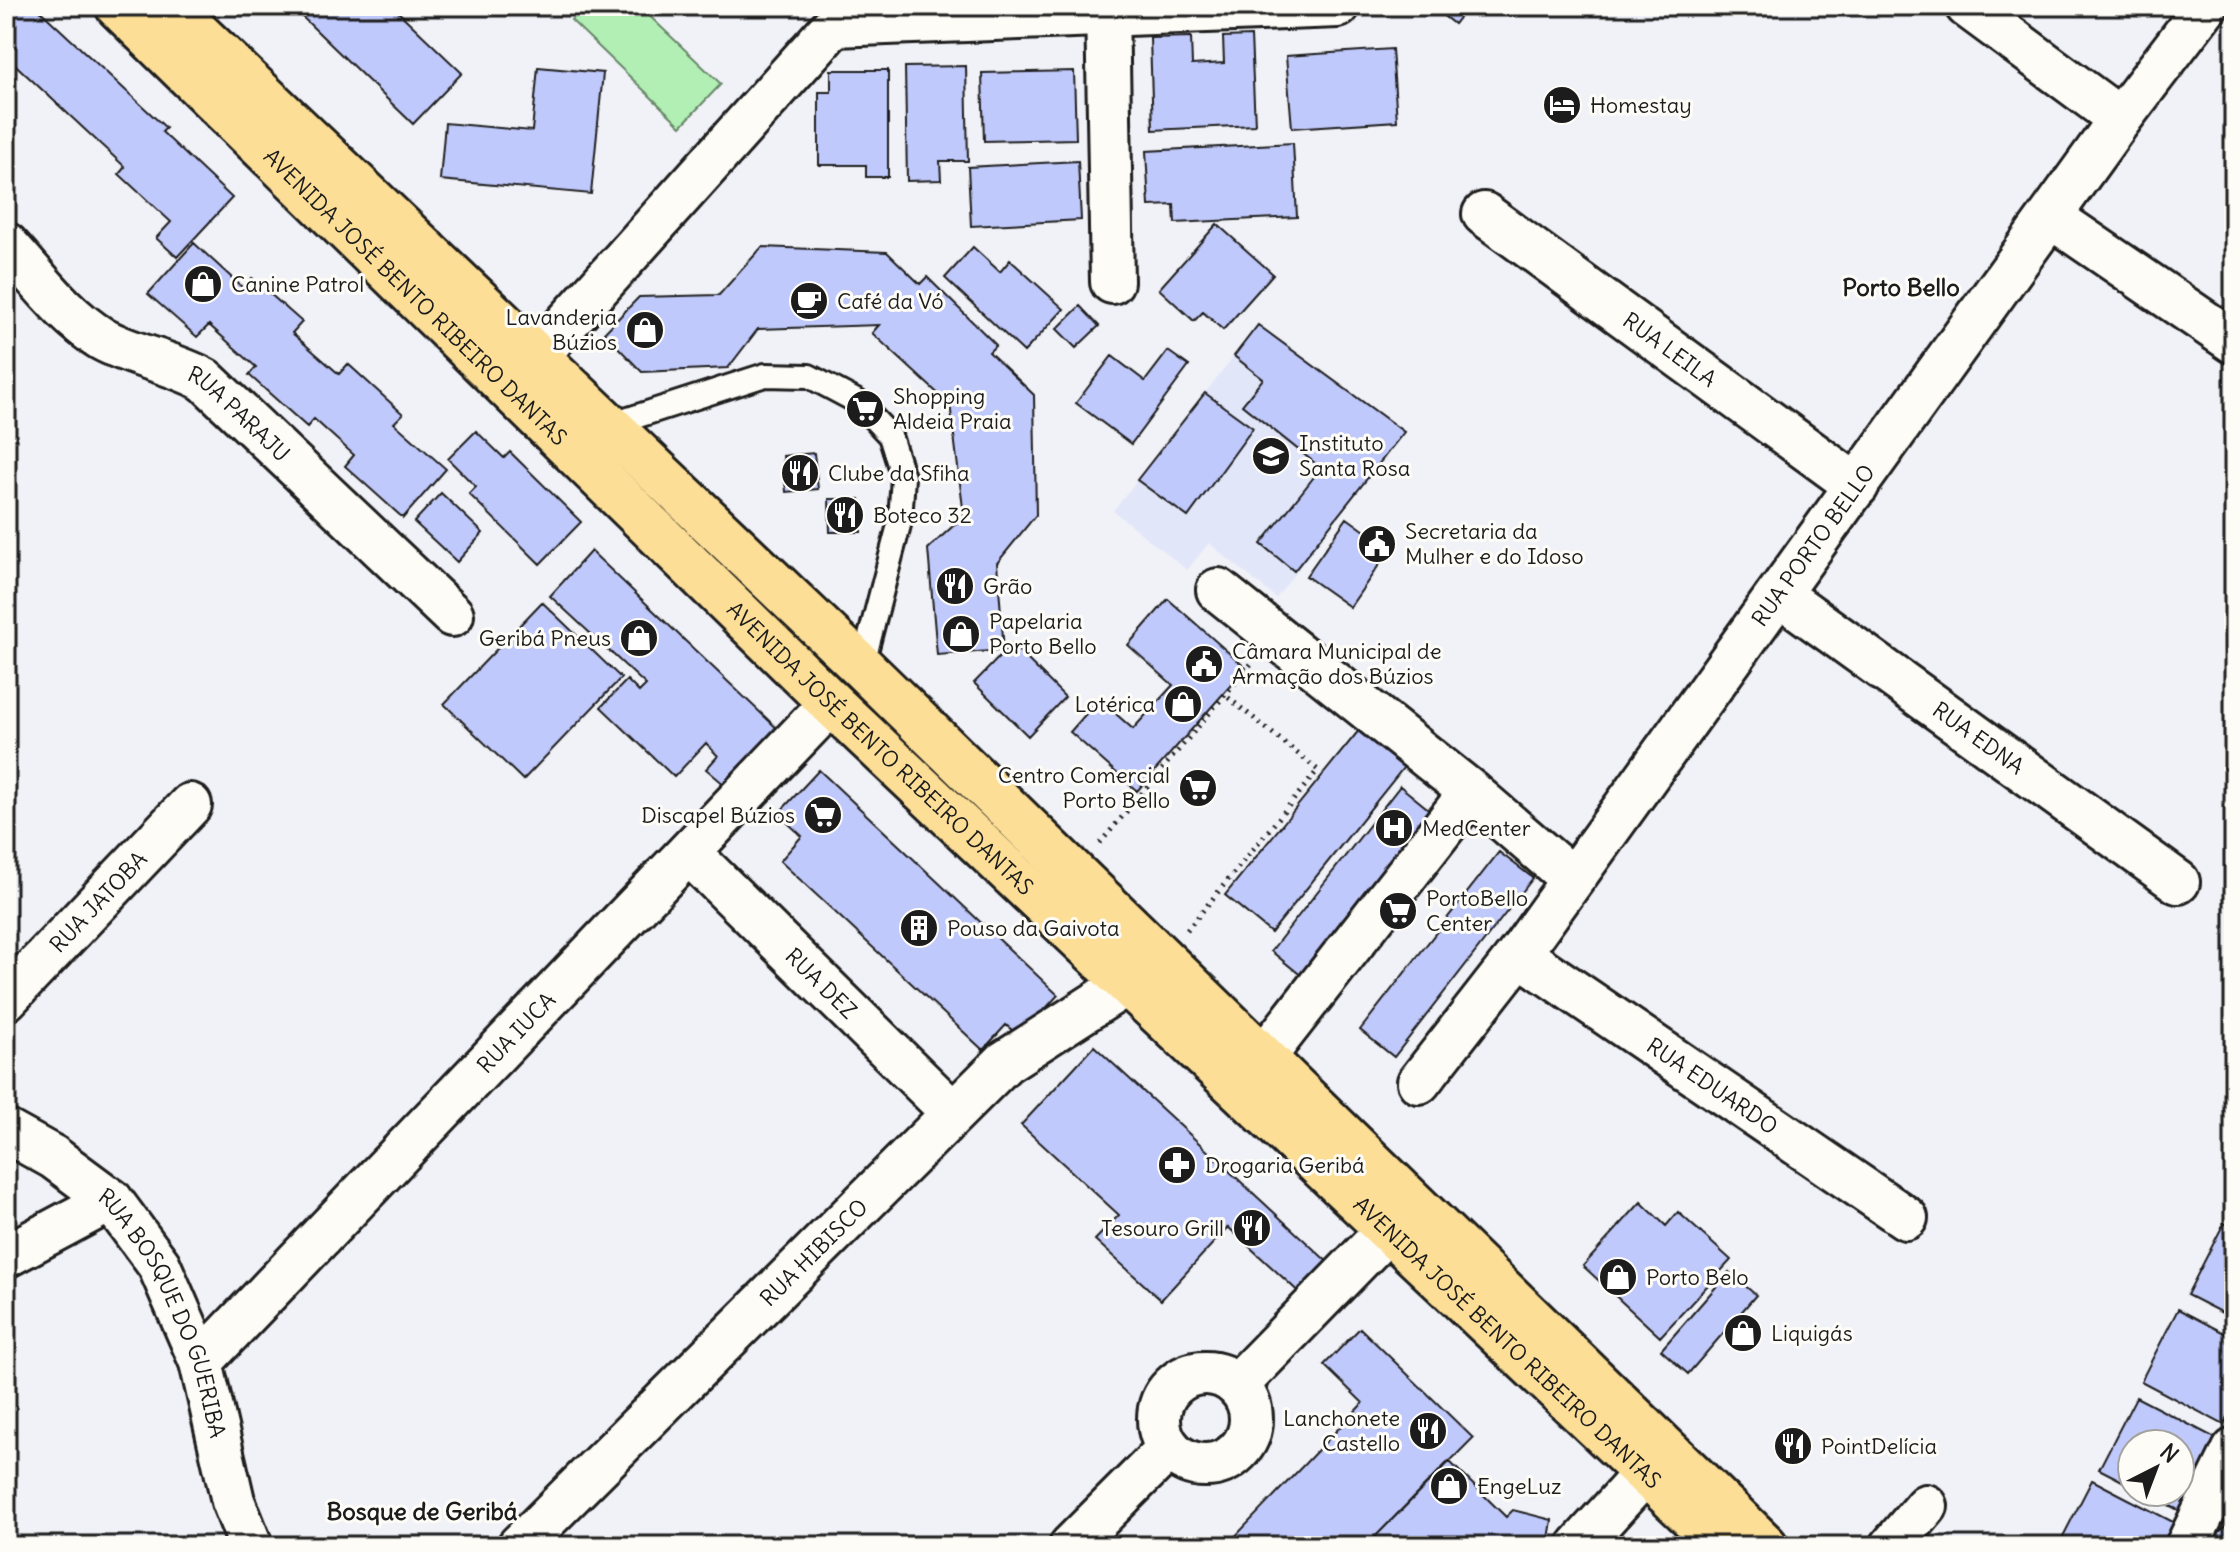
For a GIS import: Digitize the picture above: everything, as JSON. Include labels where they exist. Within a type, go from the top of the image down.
[{"type":"main road","name":"AVENIDA JOSÉ BENTO RIBEIRO DANTAS","points":[[118,6],[831,703],[1723,1546]]},
{"type":"main road","name":"AVENIDA JOSÉ BENTO RIBEIRO DANTAS","points":[[169,6],[862,667],[1765,1546]]},
{"type":"street","points":[[537,356],[834,16],[1338,6]]},
{"type":"street","points":[[1967,6],[2120,119]]},
{"type":"street","name":"RUA PORTO BELLO","points":[[1419,1082],[1519,954],[2120,119],[2206,6]]},
{"type":"street","points":[[1107,9],[1112,282]]},
{"type":"street","name":"RUA LEILA","points":[[1484,214],[1857,486]]},
{"type":"street","points":[[2051,217],[2234,342]]},
{"type":"street","name":"RUA PARAJU","points":[[6,244],[71,315],[104,340],[177,364],[205,380],[452,615]]},
{"type":"street","points":[[1218,590],[1471,792],[1571,878]]},
{"type":"street","name":"RUA EDNA","points":[[1779,594],[2178,882]]},
{"type":"street","name":"RUA IUCA","points":[[201,1362],[690,854],[831,703]]},
{"type":"street","points":[[1264,1057],[1471,792]]},
{"type":"street","name":"RUA JATOBA","points":[[6,999],[190,805]]},
{"type":"street","name":"RUA DEZ","points":[[690,854],[953,1113]]},
{"type":"street","name":"RUA EDUARDO","points":[[1519,954],[1906,1218]]},
{"type":"street","name":"RUA HIBISCO","points":[[519,1546],[953,1113],[1032,1041],[1128,983]]},
{"type":"street","name":"RUA BOSQUE DO GUERIBA","points":[[6,1131],[53,1157],[111,1200],[159,1265],[201,1362],[233,1501],[251,1546]]},
{"type":"street","points":[[6,1256],[111,1200]]},
{"type":"street","points":[[1238,1384],[1387,1231]]},
{"type":"street","points":[[1212,1372],[1238,1384],[1250,1402],[1252,1424],[1244,1445],[1229,1460],[1207,1465],[1186,1461],[1169,1448],[1160,1430],[1160,1407],[1170,1386],[1189,1374],[1212,1372]]},
{"type":"street","points":[[1071,1546],[1169,1448]]},
{"type":"street","points":[[2187,1546],[2234,1450]]},
{"type":"street","points":[[1579,1546],[1645,1473]]},
{"type":"street","points":[[1892,1546],[1926,1506]]},
{"type":"lane","points":[[610,425],[765,375],[809,376],[858,402],[890,436],[903,477],[900,521],[862,667]]},
{"type":"path","points":[[1074,873],[1275,636]]},
{"type":"path","points":[[1164,959],[1318,770],[1225,695]]},
{"type":"shaded area","name":"Instituto Santa Rosa","points":[[1258,325],[1404,432],[1276,598],[1209,543],[1187,570],[1113,511]]},
{"type":"green space","points":[[584,6],[639,6],[721,84],[681,126],[571,20]]},
{"type":"building","points":[[16,6],[35,6],[166,128],[162,132],[232,198],[177,257],[156,238],[171,222],[119,174],[125,167],[6,56],[6,16]]},
{"type":"building","points":[[291,6],[392,6],[462,73],[413,124]]},
{"type":"building","points":[[669,6],[721,6],[721,13],[669,13]]},
{"type":"building","points":[[1431,6],[1468,6],[1454,24]]},
{"type":"building","points":[[1251,36],[1255,125],[1153,130],[1150,38],[1191,37],[1192,65],[1224,63],[1223,37]]},
{"type":"building","points":[[1392,49],[1397,121],[1292,128],[1286,56]]},
{"type":"building","points":[[966,66],[968,161],[940,161],[941,180],[907,181],[905,67]]},
{"type":"building","points":[[538,67],[603,73],[591,194],[440,180],[445,123],[532,131]]},
{"type":"building","points":[[831,70],[888,70],[888,177],[866,177],[866,165],[819,165],[819,92],[831,92]]},
{"type":"building","points":[[1074,71],[1076,139],[984,141],[982,73]]},
{"type":"building","points":[[1293,143],[1297,217],[1175,223],[1174,205],[1149,206],[1146,151]]},
{"type":"building","points":[[1078,161],[1081,220],[971,226],[968,167]]},
{"type":"building","points":[[1217,224],[1273,274],[1223,330],[1203,312],[1194,321],[1159,289]]},
{"type":"building","points":[[194,243],[243,288],[252,278],[302,322],[292,333],[339,374],[348,364],[403,414],[394,423],[446,469],[403,518],[345,466],[354,455],[314,419],[307,427],[249,375],[256,367],[209,325],[197,337],[148,294]]},
{"type":"building","points":[[762,247],[887,252],[920,284],[927,277],[996,345],[989,352],[1034,395],[1036,515],[997,563],[1004,650],[937,655],[928,549],[964,516],[949,395],[945,400],[872,333],[879,325],[758,329],[728,368],[642,372],[604,333],[639,297],[719,295]]},
{"type":"building","points":[[973,247],[1000,272],[1010,260],[1064,309],[1024,352],[945,278]]},
{"type":"building","points":[[1080,306],[1099,326],[1076,348],[1057,329]]},
{"type":"building","points":[[1258,325],[1404,432],[1294,571],[1261,544],[1321,468],[1242,405],[1263,379],[1234,356]]},
{"type":"building","points":[[1168,351],[1189,366],[1131,444],[1076,403],[1112,356],[1145,381]]},
{"type":"building","points":[[1205,393],[1253,428],[1188,517],[1137,480]]},
{"type":"building","points":[[476,431],[504,458],[510,452],[581,522],[540,564],[469,494],[476,487],[448,459]]},
{"type":"building","name":"Clube da Sfiha","points":[[814,453],[818,489],[786,492],[783,456]]},
{"type":"building","points":[[441,493],[483,533],[457,562],[414,522]]},
{"type":"building","name":"Boteco 32","points":[[829,499],[860,499],[861,532],[830,532]]},
{"type":"building","points":[[1347,518],[1390,549],[1350,607],[1306,576]]},
{"type":"building","name":"Geribá Pneus","points":[[591,551],[785,736],[732,791],[706,769],[718,756],[706,743],[674,777],[601,707],[627,680],[639,692],[646,685],[550,596]]},
{"type":"building","points":[[1168,599],[1246,668],[1137,791],[1070,732],[1099,699],[1133,729],[1173,685],[1128,645]]},
{"type":"building","points":[[542,602],[621,678],[523,780],[444,704]]},
{"type":"building","points":[[1012,644],[1065,697],[1028,736],[974,683]]},
{"type":"building","points":[[1360,729],[1404,767],[1271,933],[1225,895]]},
{"type":"building","name":"Pouso da Gaivota","points":[[819,770],[1058,995],[1020,1037],[1006,1025],[983,1050],[780,861],[802,836],[778,814]]},
{"type":"building","points":[[1400,786],[1432,812],[1303,977],[1271,951]]},
{"type":"building","points":[[1499,852],[1533,878],[1394,1057],[1360,1030]]},
{"type":"building","points":[[1094,1046],[1332,1266],[1304,1297],[1228,1227],[1161,1300],[1095,1240],[1119,1215],[1021,1125]]},
{"type":"building","points":[[1641,1202],[1666,1226],[1678,1212],[1731,1260],[1660,1337],[1583,1266]]},
{"type":"building","points":[[2224,1223],[2234,1228],[2234,1319],[2187,1295]]},
{"type":"building","points":[[1729,1272],[1756,1295],[1688,1374],[1661,1350]]},
{"type":"building","points":[[2178,1309],[2234,1338],[2234,1405],[2224,1425],[2141,1381]]},
{"type":"building","points":[[1360,1328],[1473,1438],[1366,1546],[1226,1546],[1363,1403],[1324,1365]]},
{"type":"building","points":[[2136,1397],[2196,1428],[2120,1428]]},
{"type":"building","points":[[2196,1428],[2219,1440],[2196,1485]]},
{"type":"building","points":[[2116,1436],[2116,1478],[2099,1469]]},
{"type":"building","name":"EngeLuz","points":[[1449,1461],[1506,1517],[1513,1510],[1552,1520],[1548,1546],[1366,1546]]},
{"type":"building","points":[[2092,1480],[2116,1492],[2116,1508],[2146,1508],[2175,1523],[2163,1546],[2058,1546]]},
{"type":"building","points":[[2234,1521],[2234,1546],[2213,1546],[2219,1532]]},
{"type":"place","name":"Homestay","points":[[1562,105]]},
{"type":"place","name":"Canine Patrol","points":[[203,284]]},
{"type":"place","name":"Café da Vó","points":[[809,301]]},
{"type":"place","name":"Lavanderia Búzios","points":[[645,330]]},
{"type":"place","name":"Shopping Aldeia Praia","points":[[865,409]]},
{"type":"place","name":"Instituto Santa Rosa","points":[[1271,456]]},
{"type":"place","name":"Clube da Sfiha","points":[[800,473]]},
{"type":"place","name":"Boteco 32","points":[[845,515]]},
{"type":"place","name":"Secretaria da Mulher e do Idoso","points":[[1377,544]]},
{"type":"place","name":"Grão","points":[[955,586]]},
{"type":"place","name":"Papelaria Porto Bello","points":[[961,634]]},
{"type":"place","name":"Geribá Pneus","points":[[639,638]]},
{"type":"place","name":"Câmara Municipal de Armação dos Búzios","points":[[1204,664]]},
{"type":"place","name":"Lotérica","points":[[1183,704]]},
{"type":"place","name":"Centro Comercial Porto Bello","points":[[1198,788]]},
{"type":"place","name":"Discapel Búzios","points":[[823,815]]},
{"type":"place","name":"MedCenter","points":[[1394,828]]},
{"type":"place","name":"PortoBello Center","points":[[1398,911]]},
{"type":"place","name":"Pouso da Gaivota","points":[[919,928]]},
{"type":"place","name":"Drogaria Geribá","points":[[1177,1165]]},
{"type":"place","name":"Tesouro Grill","points":[[1252,1228]]},
{"type":"place","name":"Porto Belo","points":[[1618,1277]]},
{"type":"place","name":"Liquigás","points":[[1743,1333]]},
{"type":"place","name":"Lanchonete Castello","points":[[1428,1431]]},
{"type":"place","name":"PointDelícia","points":[[1793,1446]]},
{"type":"place","name":"EngeLuz","points":[[1449,1486]]},
{"type":"district","name":"Porto Bello","points":[[1901,288]]},
{"type":"district","name":"Bosque de Geribá","points":[[422,1512]]}]
